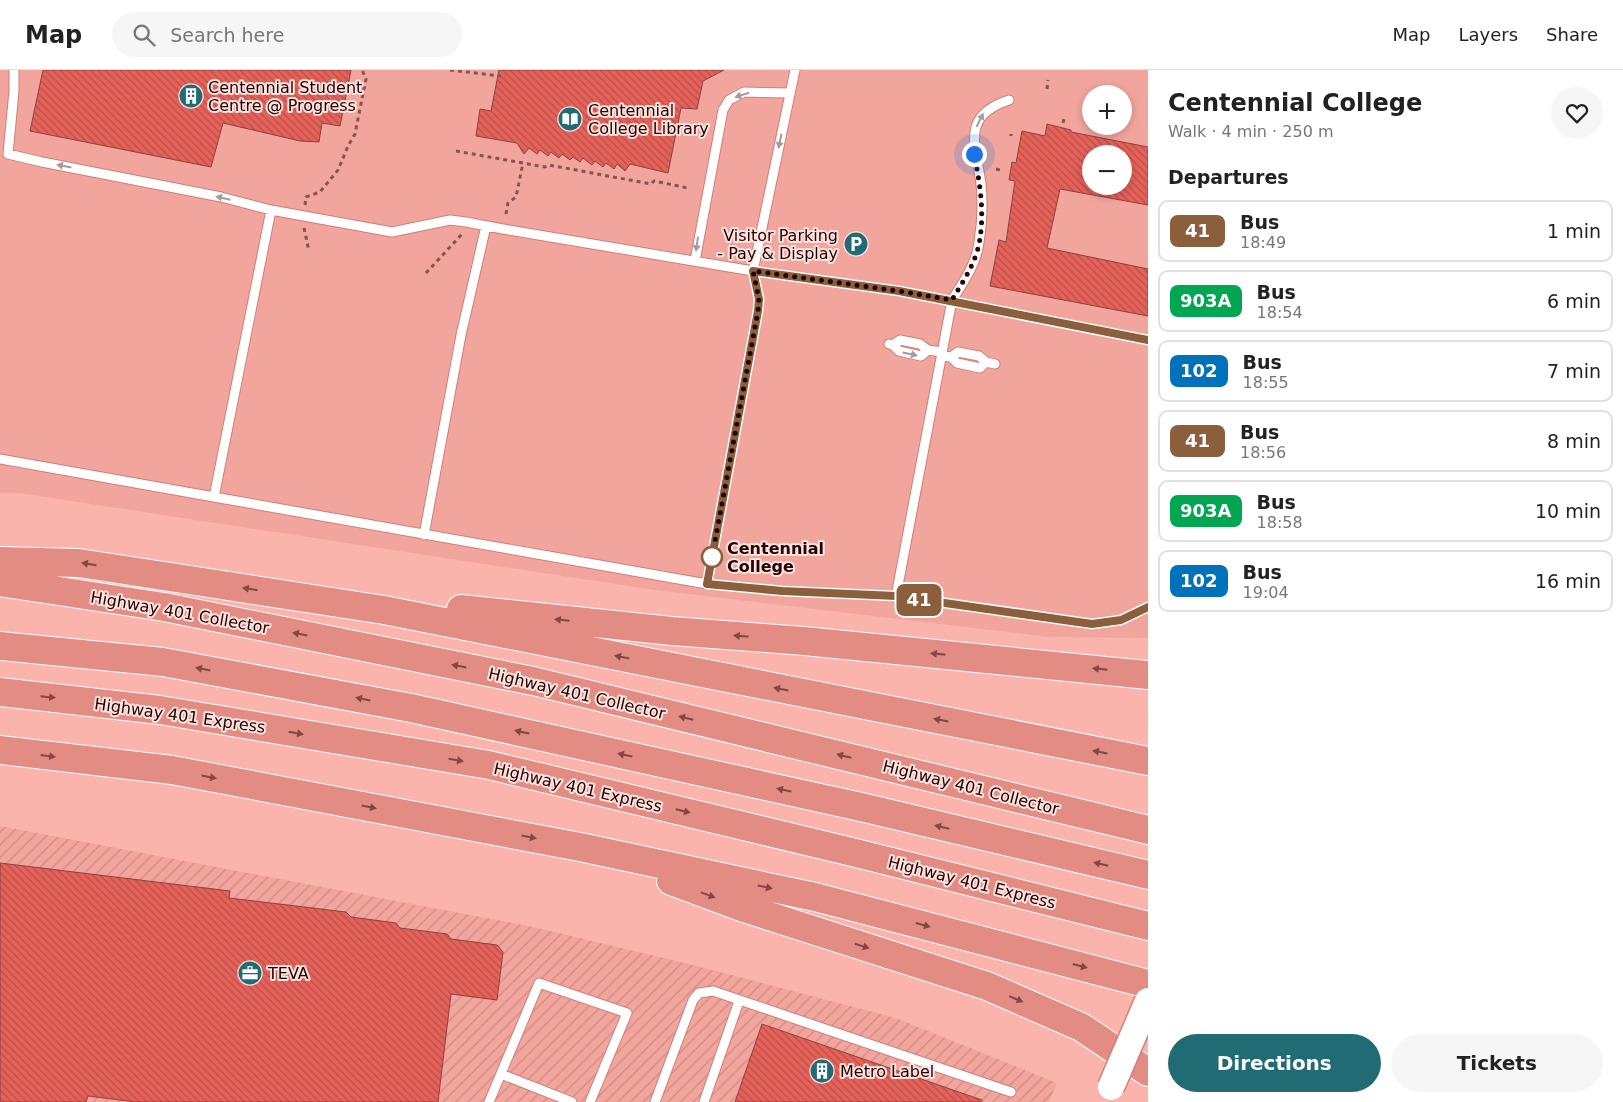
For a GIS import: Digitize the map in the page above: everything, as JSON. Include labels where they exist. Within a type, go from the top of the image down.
[{"type":"highway","points":[[0,561],[79,563],[384,610],[1148,762]]},
{"type":"highway","name":"Highway 401 Collector","points":[[0,582],[164,607],[532,681],[1148,830]]},
{"type":"highway","points":[[384,610],[452,608],[672,631],[804,641],[1148,675]]},
{"type":"highway","points":[[0,646],[163,662],[410,708],[861,807],[1148,875]]},
{"type":"highway","name":"Highway 401 Express","points":[[0,692],[160,710],[489,766],[865,855],[1148,926]]},
{"type":"highway","points":[[0,750],[172,770],[580,847],[815,897],[1148,984]]},
{"type":"highway","points":[[580,847],[741,907],[986,986],[1081,1027],[1148,1072]]},
{"type":"main road","points":[[1111,1087],[1148,1001]]},
{"type":"lane","points":[[14,70],[8,154],[221,197],[271,210],[392,232],[450,220],[466,222],[753,271],[952,300],[1148,340]]},
{"type":"lane","points":[[707,584],[758,311],[759,299],[753,271],[795,70]]},
{"type":"lane","points":[[695,261],[723,110],[729,100],[744,92],[790,93]]},
{"type":"lane","points":[[896,596],[945,355],[952,300],[969,272],[979,245],[982,217],[981,184],[974,142],[977,123],[986,110],[995,104],[1009,100]]},
{"type":"lane","points":[[214,497],[271,210]]},
{"type":"lane","points":[[424,535],[448,400],[486,226]]},
{"type":"lane","points":[[891,345],[900,340],[920,344],[928,350],[945,355],[958,352],[979,356],[991,363]]},
{"type":"lane","points":[[0,459],[707,584],[782,591],[896,596],[1092,624],[1121,620],[1148,607]]},
{"type":"lane","points":[[489,1102],[539,983],[627,1012],[590,1102]]},
{"type":"lane","points":[[655,1102],[693,1000],[699,993],[713,991],[1011,1092]]},
{"type":"lane","points":[[704,1102],[739,1001]]},
{"type":"lane","points":[[501,1074],[572,1102]]},
{"type":"path","points":[[309,251],[303,215],[306,197],[320,192],[338,170],[355,134],[366,79],[362,70]]},
{"type":"path","points":[[450,70],[501,76]]},
{"type":"path","points":[[1047,88],[1048,80]]},
{"type":"path","points":[[456,150],[545,167],[549,164],[651,184],[654,181],[688,188]]},
{"type":"path","points":[[506,214],[508,203],[516,197],[523,163]]},
{"type":"path","points":[[426,273],[465,232]]},
{"type":"shaded area","name":"Centennial College","points":[[0,70],[1148,70],[1148,638],[1049,637],[655,590],[19,493],[0,493]]},
{"type":"shaded area","points":[[0,826],[529,926],[689,964],[896,1018],[1057,1083],[1049,1102],[0,1102]]},
{"type":"building","name":"Centennial Student Centre @ Progress","points":[[43,70],[351,70],[340,126],[322,123],[319,142],[300,141],[223,123],[211,167],[30,131]]},
{"type":"building","points":[[499,70],[724,70],[703,81],[697,109],[681,108],[668,173],[630,164],[625,171],[617,164],[614,169],[606,163],[603,167],[595,161],[592,165],[583,158],[580,162],[573,157],[570,160],[562,154],[559,158],[551,152],[548,156],[540,150],[537,154],[529,148],[524,154],[517,143],[476,136],[480,109],[491,111]]},
{"type":"building","points":[[1047,124],[1082,135],[1148,147],[1148,205],[1093,195],[1132,195],[1132,145],[1082,145],[1082,193],[1060,189],[1047,248],[1148,269],[1148,316],[990,286],[999,240],[1006,242],[1015,181],[1009,180],[1012,162],[1016,163],[1022,131],[1045,136]]},
{"type":"building","name":"TEVA","points":[[0,863],[230,891],[229,898],[346,912],[351,917],[396,923],[400,928],[447,934],[451,939],[497,945],[503,952],[497,1000],[451,994],[438,1102],[136,1102],[88,1096],[86,1102],[0,1102]]},
{"type":"building","name":"Metro Label","points":[[762,1024],[982,1100],[981,1102],[735,1102]]},
{"type":"bus line","name":"41","points":[[1148,340],[952,300],[753,271],[759,299],[758,311],[707,584],[782,591],[896,596],[1092,624],[1121,620],[1148,607]]},
{"type":"place","name":"Centennial Student Centre @ Progress","points":[[191,96]]},
{"type":"place","name":"Centennial College Library","points":[[570,119]]},
{"type":"place","name":"Visitor Parking - Pay & Display","points":[[856,244]]},
{"type":"place","name":"Centennial College","points":[[712,557]]},
{"type":"place","name":"TEVA","points":[[250,973]]},
{"type":"place","name":"Metro Label","points":[[822,1071]]},
{"type":"route","points":[[712,557],[758,311],[759,299],[753,271],[952,300],[969,272],[979,245],[982,217],[981,184],[974,154]]}]
